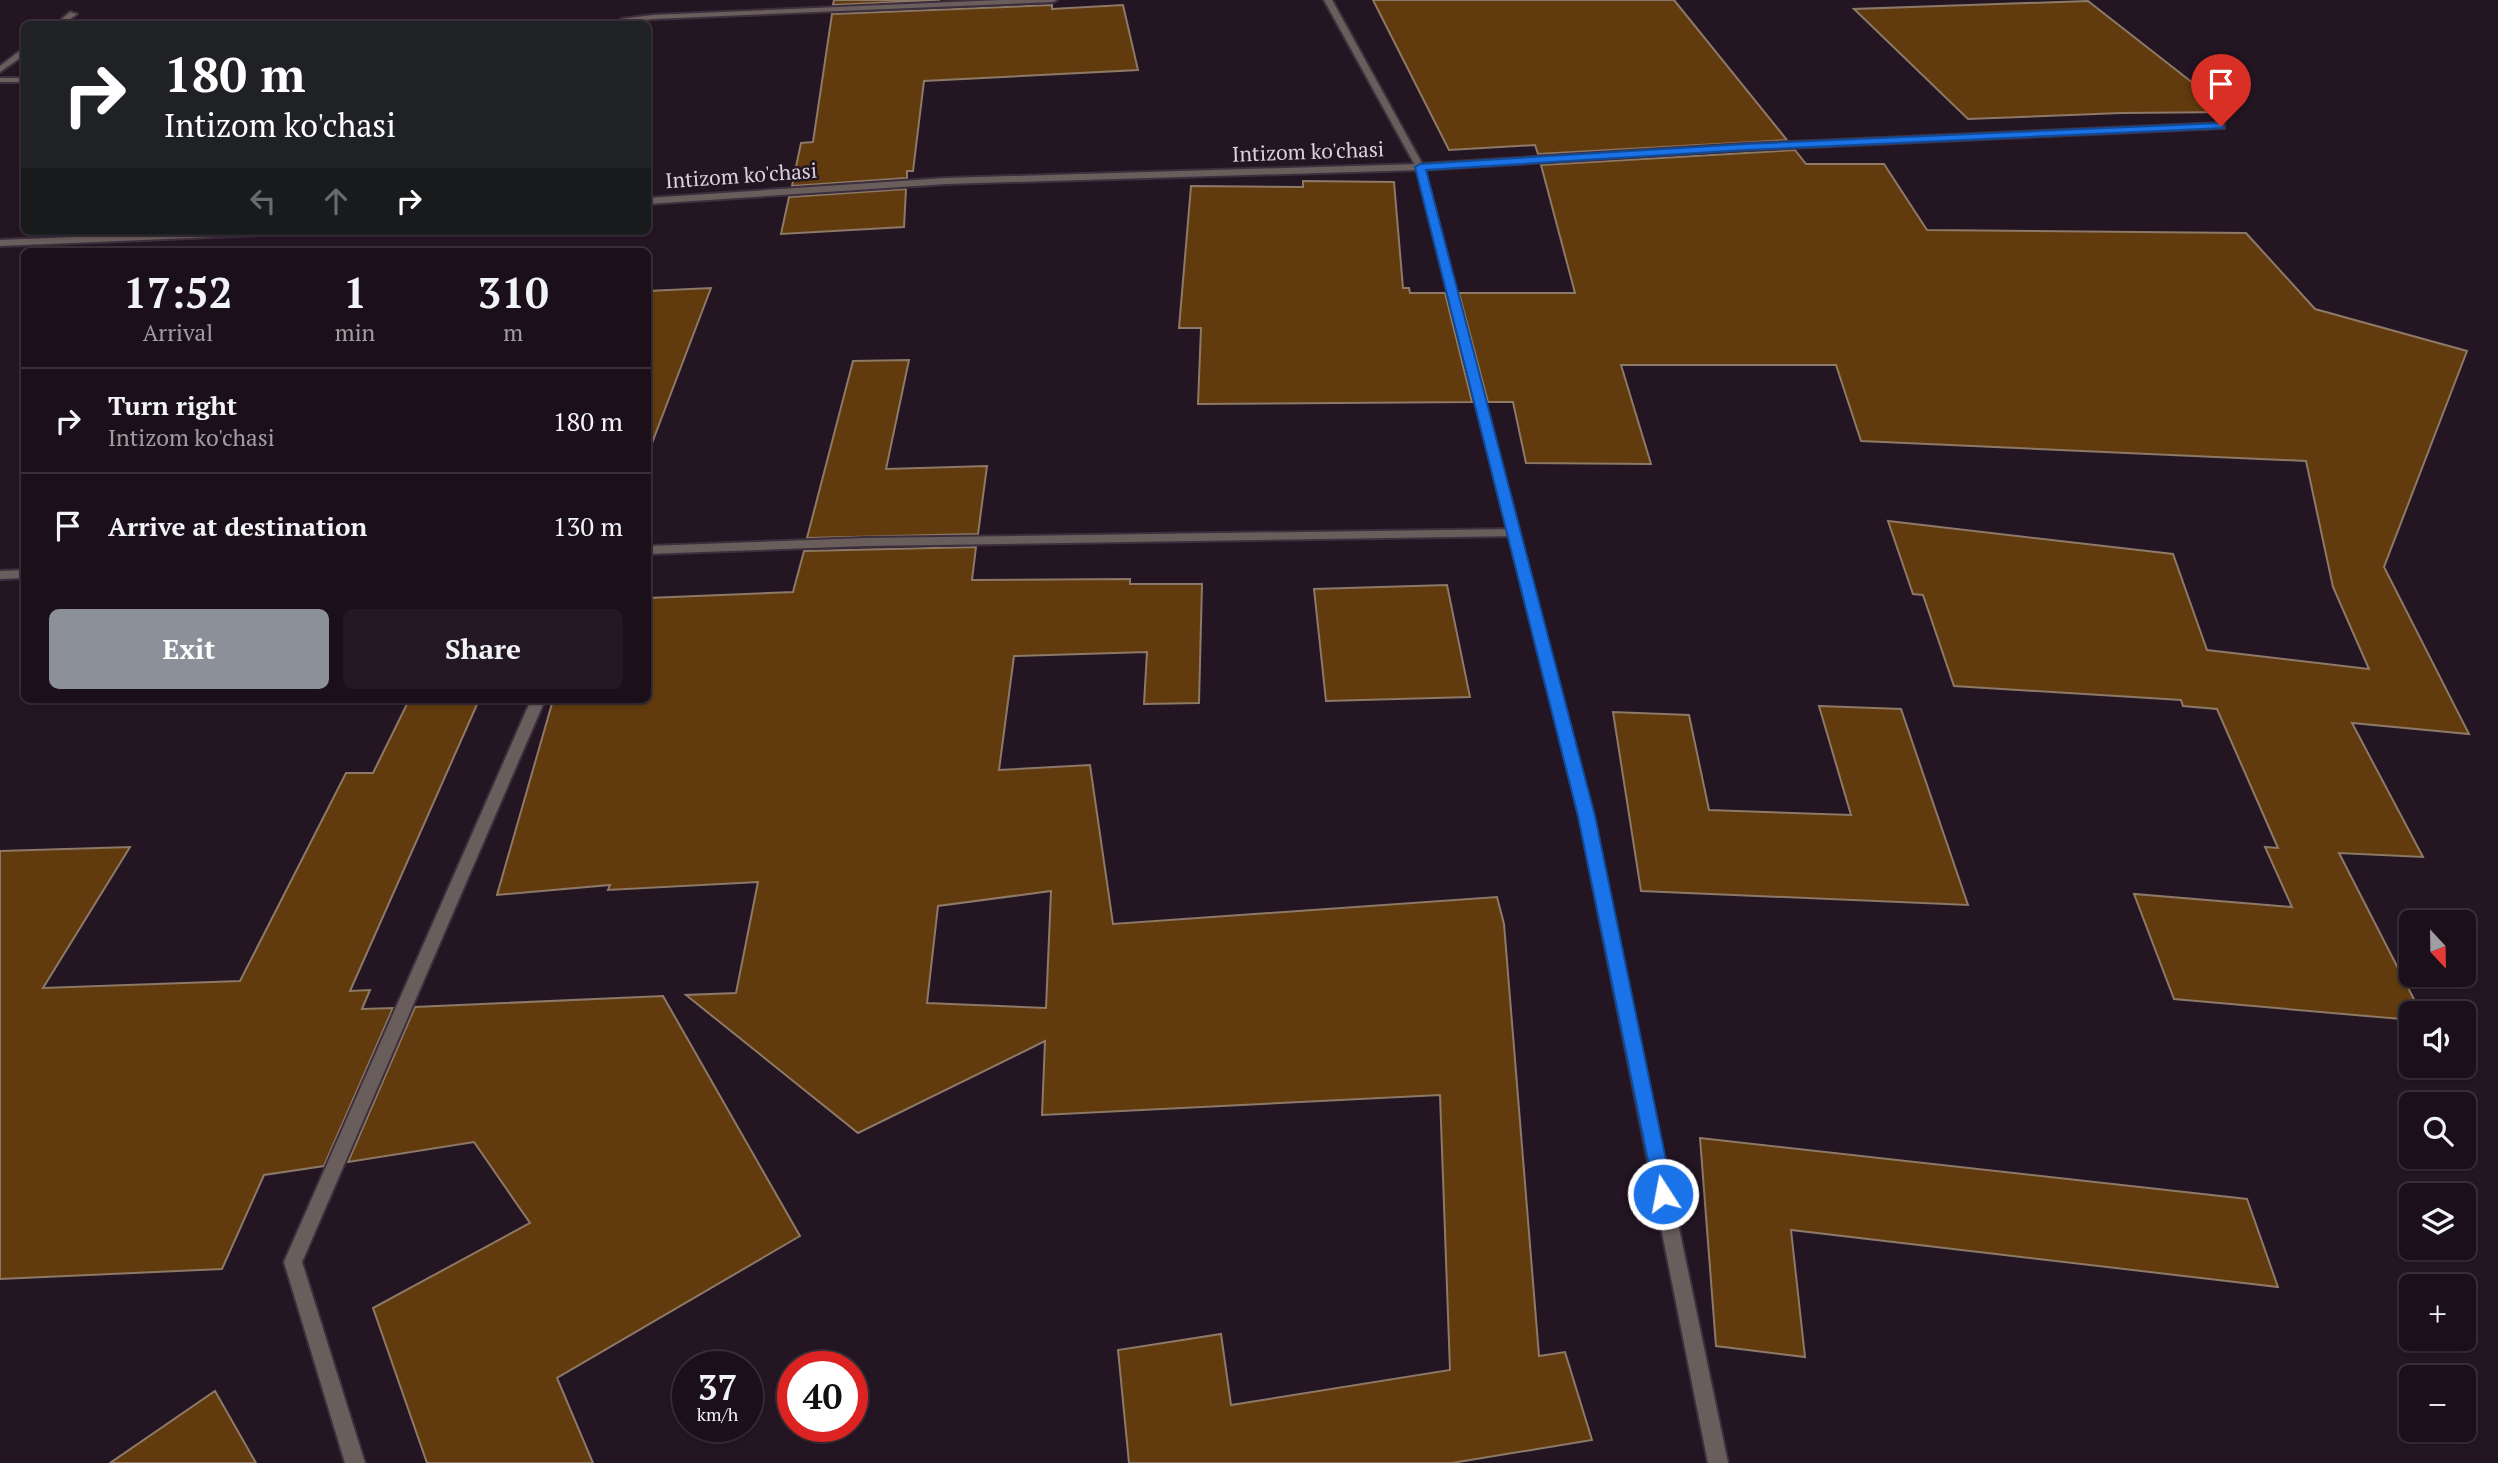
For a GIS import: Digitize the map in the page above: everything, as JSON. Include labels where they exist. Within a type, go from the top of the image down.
[{"type":"street","points":[[621,21],[653,17],[1053,0]]},
{"type":"street","points":[[1328,0],[1420,167],[1587,816],[1717,1463]]},
{"type":"street","points":[[63,21],[73,14]]},
{"type":"street","points":[[0,71],[21,54]]},
{"type":"street","points":[[0,80],[21,80]]},
{"type":"street","name":"Intizom ko'chasi","points":[[651,201],[946,181],[1420,167],[1745,147],[2221,126]]},
{"type":"street","points":[[0,243],[189,235]]},
{"type":"street","points":[[651,550],[865,542],[1514,533]]},
{"type":"street","points":[[0,575],[21,574]]},
{"type":"street","points":[[355,1463],[293,1262],[537,703]]},
{"type":"building","points":[[834,0],[940,0],[833,5]]},
{"type":"building","points":[[1373,0],[1674,0],[1787,140],[1538,154],[1535,145],[1449,150]]},
{"type":"building","points":[[2088,1],[2230,112],[1968,119],[1854,9]]},
{"type":"building","points":[[1052,5],[1052,9],[1123,5],[1138,70],[924,81],[913,171],[907,171],[907,178],[792,186],[801,143],[813,142],[832,14]]},
{"type":"building","points":[[1795,150],[1806,164],[1884,164],[1927,230],[2246,233],[2315,309],[2467,351],[2384,567],[2469,734],[2352,723],[2423,857],[2339,853],[2399,970],[2399,987],[2408,987],[2415,1001],[2399,1001],[2399,1019],[2174,999],[2134,894],[2292,907],[2265,847],[2278,848],[2217,709],[2183,706],[2181,700],[1954,686],[1923,595],[1913,594],[1888,521],[2173,554],[2207,650],[2369,669],[2333,587],[2306,461],[1861,441],[1836,365],[1621,365],[1651,464],[1526,463],[1513,402],[1488,402],[1459,293],[1575,293],[1541,165]]},
{"type":"building","points":[[1303,181],[1394,182],[1403,288],[1409,288],[1410,293],[1445,293],[1472,402],[1198,404],[1201,328],[1179,328],[1191,186],[1303,187]]},
{"type":"building","points":[[906,189],[904,227],[781,234],[789,197]]},
{"type":"building","points":[[711,288],[652,443],[651,443],[651,291]]},
{"type":"building","points":[[909,360],[886,469],[987,466],[978,534],[807,538],[853,361]]},
{"type":"building","points":[[976,547],[972,580],[1130,579],[1130,584],[1202,584],[1199,703],[1144,704],[1147,652],[1014,656],[999,770],[1090,765],[1113,924],[1497,897],[1504,924],[1539,1356],[1565,1352],[1592,1440],[1452,1463],[1129,1463],[1118,1350],[1221,1334],[1231,1405],[1450,1370],[1440,1095],[1042,1115],[1045,1041],[858,1133],[686,995],[736,993],[758,882],[608,890],[610,885],[497,895],[552,703],[651,703],[651,598],[793,592],[804,551]],"holes":[[[1051,891],[1046,1008],[927,1003],[938,906]]]},
{"type":"building","points":[[1447,585],[1470,697],[1326,701],[1314,589]]},
{"type":"building","points":[[408,703],[478,703],[350,991],[370,990],[362,1009],[393,1008],[324,1166],[264,1175],[222,1269],[0,1279],[0,851],[130,847],[43,988],[240,981],[346,773],[373,773]]},
{"type":"building","points":[[1819,706],[1901,709],[1968,905],[1641,891],[1613,712],[1689,715],[1709,810],[1851,815]]},
{"type":"building","points":[[663,996],[800,1236],[557,1378],[593,1463],[427,1463],[373,1308],[530,1223],[474,1142],[348,1162],[415,1007]]},
{"type":"building","points":[[1700,1138],[2247,1199],[2278,1287],[1791,1230],[1805,1357],[1716,1346]]},
{"type":"building","points":[[215,1391],[256,1463],[110,1463]]},
{"type":"route","points":[[1663,1194],[1587,816],[1420,167],[1745,147],[2221,126]]}]
